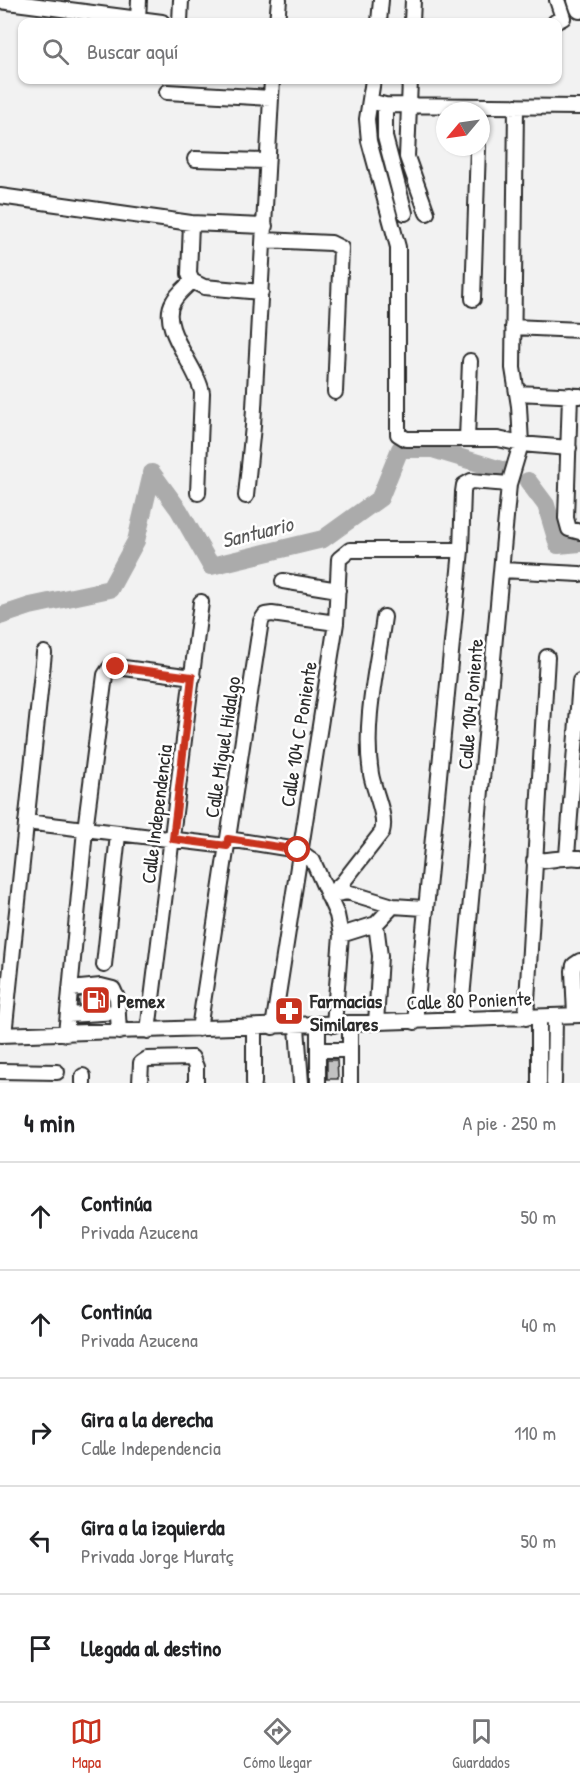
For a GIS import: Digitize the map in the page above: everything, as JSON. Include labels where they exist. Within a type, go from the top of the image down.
[{"type":"main road","points":[[577,0],[580,9]]},
{"type":"street","points":[[138,18],[139,0]]},
{"type":"street","points":[[180,18],[181,0]]},
{"type":"street","points":[[277,18],[279,0]]},
{"type":"street","points":[[379,18],[381,0]]},
{"type":"street","points":[[412,0],[412,18]]},
{"type":"street","points":[[558,0],[564,18],[562,19]]},
{"type":"street","points":[[0,1],[84,6],[134,18]]},
{"type":"street","points":[[246,496],[265,233],[272,84]]},
{"type":"street","points":[[372,84],[367,119],[369,141],[398,247],[398,434],[406,440],[498,439],[520,444],[568,448]]},
{"type":"street","points":[[410,84],[407,157],[427,213]]},
{"type":"street","points":[[167,92],[271,98]]},
{"type":"street","points":[[370,101],[385,105],[436,106]]},
{"type":"street","points":[[385,105],[385,137],[405,213]]},
{"type":"street","name":"Calle 104 Poniente","points":[[459,1020],[509,484],[520,444],[513,368],[516,106]]},
{"type":"street","points":[[490,107],[580,107]]},
{"type":"street","points":[[473,299],[478,156]]},
{"type":"street","points":[[195,159],[267,161]]},
{"type":"street","points":[[0,196],[331,243],[341,248],[335,392]]},
{"type":"street","points":[[191,223],[189,274],[195,283],[261,292]]},
{"type":"street","points":[[195,283],[173,302],[169,313],[177,341],[200,380],[202,393],[198,493]]},
{"type":"street","points":[[513,327],[580,330]]},
{"type":"street","points":[[467,439],[470,361]]},
{"type":"street","points":[[517,393],[575,395],[568,448],[566,518],[575,530]]},
{"type":"street","points":[[415,1022],[424,908],[461,550],[465,485],[471,481],[509,484]]},
{"type":"street","name":"Calle 104 C Poniente","points":[[273,1027],[298,850],[336,623],[339,559],[342,554],[350,550],[461,550]]},
{"type":"street","points":[[502,570],[580,574]]},
{"type":"street","points":[[283,581],[338,590]]},
{"type":"street","name":"Calle Independencia","points":[[148,1031],[201,602]]},
{"type":"street","name":"Calle Miguel Hidalgo","points":[[199,1029],[261,621],[265,615],[273,614],[336,623]]},
{"type":"street","points":[[328,896],[343,882],[382,832],[384,825],[374,791],[368,737],[384,617]]},
{"type":"street","points":[[2,1035],[44,653]]},
{"type":"street","points":[[539,1083],[532,1017],[534,861],[547,657]]},
{"type":"street","points":[[66,1034],[85,830],[105,675],[109,669],[116,667],[192,677]]},
{"type":"street","points":[[534,861],[574,857],[580,688]]},
{"type":"street","points":[[27,822],[118,835],[228,842],[298,850],[313,861],[337,915],[341,934],[334,1024]]},
{"type":"street","points":[[104,965],[118,835]]},
{"type":"street","points":[[328,896],[347,891],[393,906],[424,908]]},
{"type":"street","points":[[341,934],[376,924],[393,906]]},
{"type":"street","points":[[376,924],[380,956],[376,1023]]},
{"type":"street","points":[[578,1015],[573,971],[574,965],[580,962]]},
{"type":"street","points":[[70,989],[108,986],[117,998],[119,1032]]},
{"type":"street","points":[[68,1015],[118,1012]]},
{"type":"street","name":"Calle 80 Poniente","points":[[2,1035],[297,1027],[578,1015]]},
{"type":"street","points":[[554,1083],[555,1016]]},
{"type":"street","points":[[350,1024],[350,1083]]},
{"type":"street","points":[[318,1026],[318,1083]]},
{"type":"street","points":[[297,1027],[301,1083]]},
{"type":"street","points":[[254,1028],[254,1083]]},
{"type":"street","points":[[318,1050],[350,1050]]},
{"type":"street","points":[[140,1083],[141,1063],[147,1059],[192,1058],[196,1067],[196,1083]]},
{"type":"street","points":[[0,1071],[57,1072]]},
{"type":"building","name":"Pemex","points":[[100,995],[107,997],[108,1004],[79,1005],[78,997]]},
{"type":"building","points":[[327,1060],[337,1060],[338,1079],[327,1079]]},
{"type":"waterway","name":"Santuario","points":[[0,616],[30,606],[110,589],[136,541],[152,473],[179,510],[211,566],[323,539],[380,498],[400,449],[432,449],[505,471]]},
{"type":"waterway","name":"Santuario","points":[[528,481],[546,505],[558,545],[580,543]]},
{"type":"place","name":"Pemex","points":[[96,1000]]},
{"type":"place","name":"Farmacias Similares","points":[[289,1011]]},
{"type":"route","points":[[116,667],[192,677],[173,839],[227,846],[228,839],[298,850]]}]
